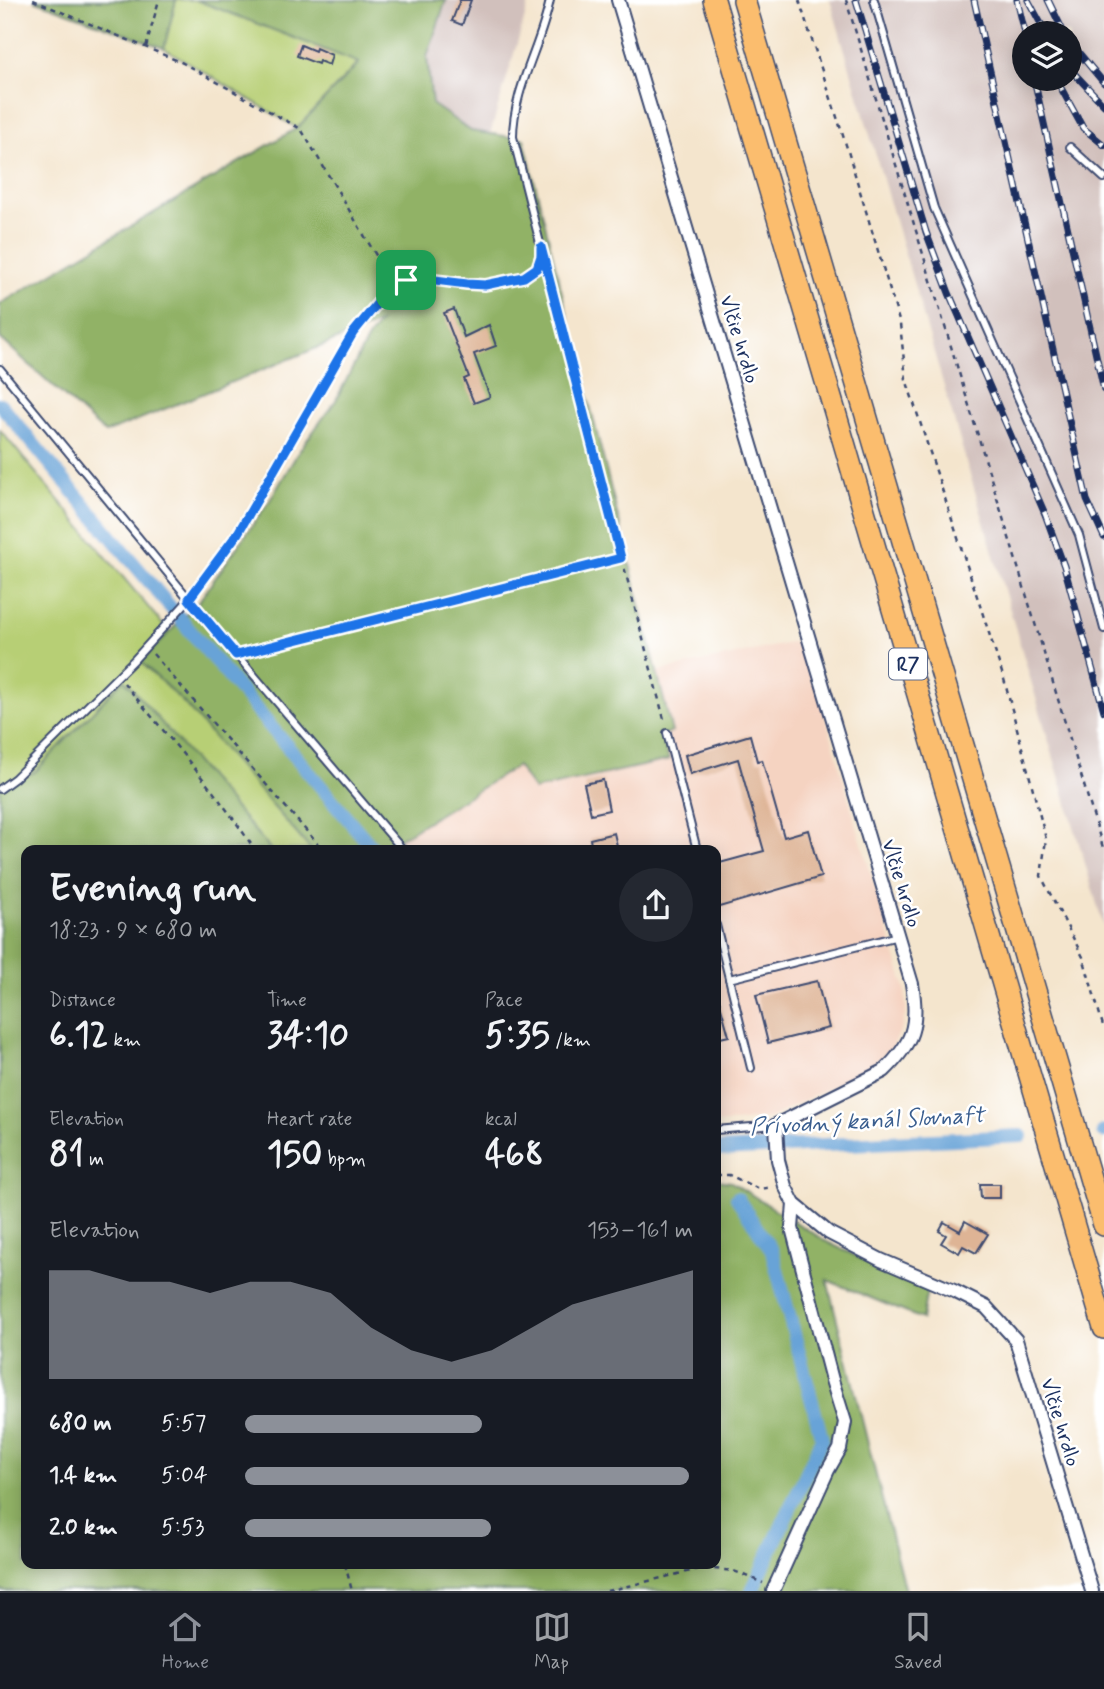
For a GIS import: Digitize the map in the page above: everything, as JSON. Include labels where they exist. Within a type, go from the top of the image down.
[{"type":"highway","name":"R7","points":[[713,0],[1104,1328]]},
{"type":"highway","name":"R7","points":[[744,0],[1104,1225]]},
{"type":"street","name":"Vlčie hrdlo","points":[[618,0],[898,936],[915,1003],[916,1016],[907,1044],[884,1072],[776,1130],[778,1160],[785,1186],[794,1204],[829,1233],[881,1261],[986,1307],[1016,1340],[1092,1591]]},
{"type":"street","points":[[774,1588],[840,1449],[845,1422],[792,1228],[794,1204]]},
{"type":"lane","points":[[0,789],[15,778],[117,676],[186,602],[238,533],[353,333],[389,289],[406,280],[419,278],[485,285],[515,280],[537,268],[541,247],[513,137],[513,121],[550,0]]},
{"type":"lane","points":[[874,0],[934,208],[1079,535],[1104,629]]},
{"type":"lane","points":[[1069,147],[1104,178]]},
{"type":"lane","points":[[0,369],[186,602],[236,655],[399,845]]},
{"type":"lane","points":[[667,733],[696,845]]},
{"type":"lane","points":[[730,979],[898,936]]},
{"type":"lane","points":[[721,944],[751,1068]]},
{"type":"lane","points":[[721,1130],[776,1130]]},
{"type":"path","points":[[33,0],[183,62],[301,129],[377,257],[406,280]]},
{"type":"path","points":[[146,47],[159,0]]},
{"type":"path","points":[[799,0],[900,324],[906,379],[1004,679],[1046,839],[1041,876],[1083,957],[1104,1029]]},
{"type":"path","points":[[846,0],[1104,851]]},
{"type":"path","points":[[541,247],[667,733]]},
{"type":"path","points":[[236,655],[621,558]]},
{"type":"path","points":[[146,646],[319,845]]},
{"type":"path","points":[[117,676],[189,762],[252,845]]},
{"type":"path","points":[[721,1175],[729,1175],[759,1189],[785,1186]]},
{"type":"path","points":[[346,1569],[352,1591]]},
{"type":"path","points":[[607,1591],[699,1569]]},
{"type":"path","points":[[713,1569],[734,1571],[774,1588]]},
{"type":"shaded area","points":[[446,0],[530,0],[490,134],[471,131],[432,104],[427,57]]},
{"type":"shaded area","points":[[830,0],[1104,0],[1104,928]]},
{"type":"shaded area","points":[[804,640],[905,988],[906,1010],[902,1027],[892,1048],[871,1066],[770,1118],[721,1123],[721,845],[404,845],[399,839],[517,766],[669,760],[662,735],[672,731],[656,672]]},
{"type":"green space","points":[[34,0],[176,0],[164,48]]},
{"type":"green space","points":[[176,0],[196,0],[359,62],[297,128],[164,48]]},
{"type":"green space","points":[[196,0],[446,0],[427,57],[432,104],[471,131],[524,139],[672,732],[662,735],[669,760],[534,790],[517,766],[389,845],[307,845],[184,703],[141,662],[199,601],[270,500],[299,451],[336,400],[367,340],[379,323],[105,433],[0,338],[0,304],[297,128],[359,63]]},
{"type":"green space","points":[[0,430],[169,632],[141,662],[184,703],[307,845],[267,845],[124,680],[35,772],[0,785]]},
{"type":"green space","points":[[124,679],[267,845],[21,845],[21,1569],[721,1569],[721,1181],[731,1182],[829,1243],[927,1290],[922,1319],[827,1280],[905,1591],[0,1591],[0,785],[35,772]]},
{"type":"building","points":[[460,0],[471,0],[462,25],[452,21]]},
{"type":"building","points":[[301,45],[332,55],[329,65],[297,56]]},
{"type":"building","points":[[454,309],[464,337],[489,325],[496,346],[474,354],[490,397],[474,403],[464,379],[469,377],[444,313]]},
{"type":"building","points":[[750,735],[757,761],[762,760],[784,837],[808,830],[821,877],[721,907],[721,863],[764,851],[738,759],[690,774],[685,755]]},
{"type":"building","points":[[603,780],[609,810],[591,814],[584,784]]},
{"type":"building","points":[[614,833],[617,845],[591,845],[590,839]]},
{"type":"building","points":[[817,981],[829,1028],[768,1043],[756,995]]},
{"type":"building","points":[[721,1007],[729,1036],[721,1038]]},
{"type":"building","points":[[980,1184],[1000,1184],[1000,1198],[981,1198]]},
{"type":"building","points":[[965,1221],[988,1234],[976,1253],[963,1246],[959,1253],[941,1243],[946,1235],[939,1231],[944,1222],[960,1231]]},
{"type":"waterway","name":"Prívodný kanál Slovnaft","points":[[0,404],[370,845]]},
{"type":"waterway","name":"Prívodný kanál Slovnaft","points":[[721,1150],[1021,1136]]},
{"type":"waterway","points":[[737,1198],[772,1251],[822,1439],[752,1591]]},
{"type":"railway","points":[[856,0],[926,232],[949,293],[1045,514],[1064,566],[1104,711]]},
{"type":"railway","points":[[974,0],[1087,500],[1104,537]]},
{"type":"railway","points":[[1017,0],[1022,21]]},
{"type":"railway","points":[[1028,0],[1039,21]]},
{"type":"railway","points":[[1048,0],[1058,21]]},
{"type":"railway","points":[[1082,57],[1104,83]]},
{"type":"railway","points":[[1082,82],[1104,105]]},
{"type":"railway","points":[[1037,91],[1104,390]]},
{"type":"railway","points":[[1063,91],[1083,128],[1104,145]]},
{"type":"route","points":[[541,247],[621,558],[236,655],[189,599],[238,533],[353,333],[389,289],[406,280],[419,278],[485,285],[515,280],[537,268],[541,247]]}]
